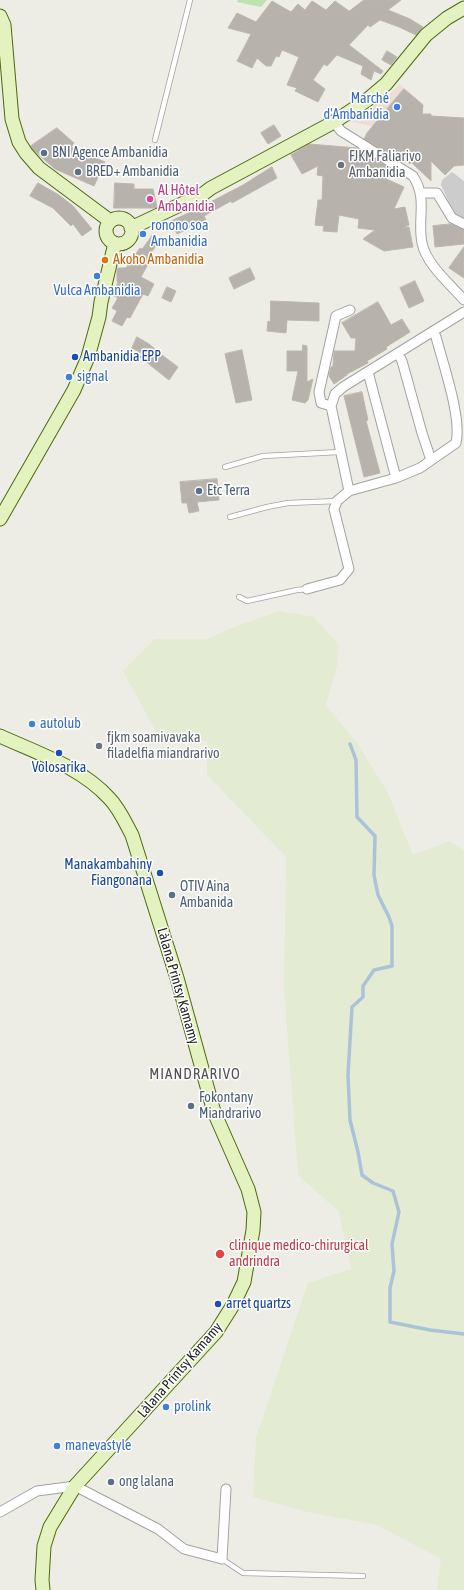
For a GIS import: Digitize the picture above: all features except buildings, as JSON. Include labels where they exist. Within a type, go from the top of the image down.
[{"type":"street","points":[[131,228],[203,194],[211,188],[334,122],[372,96],[386,84],[426,35],[447,18],[464,8]]},
{"type":"street","points":[[0,16],[4,25],[12,119],[19,142],[39,168],[110,221]]},
{"type":"street","points":[[334,122],[341,131],[412,176],[418,184],[421,194],[422,242],[426,255],[464,300]]},
{"type":"street","points":[[421,194],[437,193],[452,218],[464,224]]},
{"type":"street","points":[[115,218],[124,219],[129,223],[131,228],[129,239],[124,242],[115,243],[108,239],[106,235],[106,229],[110,221],[115,218]]},
{"type":"street","points":[[0,519],[74,390],[88,357],[99,317],[101,302],[115,243]]},
{"type":"street","points":[[332,406],[322,403],[319,392],[336,316],[350,310]]},
{"type":"street","points":[[349,491],[332,406],[335,394],[464,312]]},
{"type":"street","points":[[307,590],[340,580],[349,569],[334,509],[337,500],[349,491],[396,478],[420,468],[456,443],[458,434],[453,402],[436,337],[433,331]]},
{"type":"street","points":[[398,353],[402,361],[431,460]]},
{"type":"street","points":[[368,372],[396,478]]},
{"type":"street","name":"Làlana Printsy Kamamy","points":[[0,736],[75,771],[97,786],[110,798],[129,828],[177,978],[214,1112],[248,1189],[254,1212],[250,1254],[244,1282],[233,1305],[216,1332],[75,1486],[50,1527],[44,1546],[42,1580],[44,1590]]},
{"type":"street","points":[[0,1512],[37,1491],[75,1486],[158,1529],[184,1549],[222,1559],[226,1489]]},
{"type":"lane","points":[[155,140],[190,0]]},
{"type":"lane","points":[[225,467],[263,456],[340,452]]},
{"type":"lane","points":[[230,517],[288,503],[337,500]]},
{"type":"lane","points":[[239,597],[247,601],[297,590],[307,590]]},
{"type":"lane","points":[[222,1559],[243,1574],[363,1576]]},
{"type":"shaded area","name":"Marché d'Ambanidia","points":[[400,84],[423,104],[423,113],[411,111],[393,131],[348,121],[385,98]]},
{"type":"shaded area","points":[[452,172],[464,181],[464,219],[454,213],[441,185],[442,180]]},
{"type":"green space","points":[[238,0],[267,0],[261,7],[237,2]]},
{"type":"green space","points":[[280,611],[314,617],[339,645],[337,665],[326,705],[357,743],[387,791],[413,855],[450,841],[464,851],[464,1590],[437,1590],[441,1559],[377,1525],[312,1513],[253,1497],[256,1437],[308,1283],[351,1269],[339,1212],[298,1175],[284,988],[286,857],[207,775],[207,741],[161,741],[123,671],[155,639],[207,639],[234,627]]},
{"type":"waterway","points":[[350,744],[356,760],[357,817],[375,836],[374,875],[378,895],[392,926],[392,966],[374,970],[363,986],[363,997],[352,1007],[348,1075],[350,1120],[362,1175],[373,1183],[393,1191],[399,1212],[392,1244],[394,1271],[390,1288],[390,1322],[430,1330],[464,1334]]},
{"type":"place","name":"Marché d'Ambanidia","points":[[397,107]]},
{"type":"place","name":"BNI Agence Ambanidia","points":[[44,153]]},
{"type":"place","name":"FJKM Faliarivo Ambanidia","points":[[341,165]]},
{"type":"place","name":"BRED+ Ambanidia","points":[[78,172]]},
{"type":"place","name":"Al Hôtel Ambanidia","points":[[150,199]]},
{"type":"place","name":"ronono soa Ambanidia","points":[[143,234]]},
{"type":"place","name":"Akoho Ambanidia","points":[[105,260]]},
{"type":"place","name":"Vulca Ambanidia","points":[[97,276]]},
{"type":"place","name":"Ambanidia EPP","points":[[75,357]]},
{"type":"place","name":"signal","points":[[69,377]]},
{"type":"place","name":"Etc Terra","points":[[199,491]]},
{"type":"place","name":"autolub","points":[[32,724]]},
{"type":"place","name":"fjkm soamivavaka filadelfia miandrarivo","points":[[99,746]]},
{"type":"place","name":"Volosarika","points":[[59,753]]},
{"type":"place","name":"Manakambahiny Fiangonana","points":[[160,873]]},
{"type":"place","name":"OTIV Aina Ambanida","points":[[172,895]]},
{"type":"place","name":"Fokontany Miandrarivo","points":[[191,1106]]},
{"type":"place","name":"clinique medico-chirurgical andrindra","points":[[220,1254]]},
{"type":"place","name":"arret quartzs","points":[[218,1304]]},
{"type":"place","name":"prolink","points":[[166,1407]]},
{"type":"place","name":"manevastyle","points":[[57,1446]]},
{"type":"place","name":"ong lalana","points":[[111,1482]]},
{"type":"district","name":"MIANDRARIVO","points":[[195,1074]]}]
